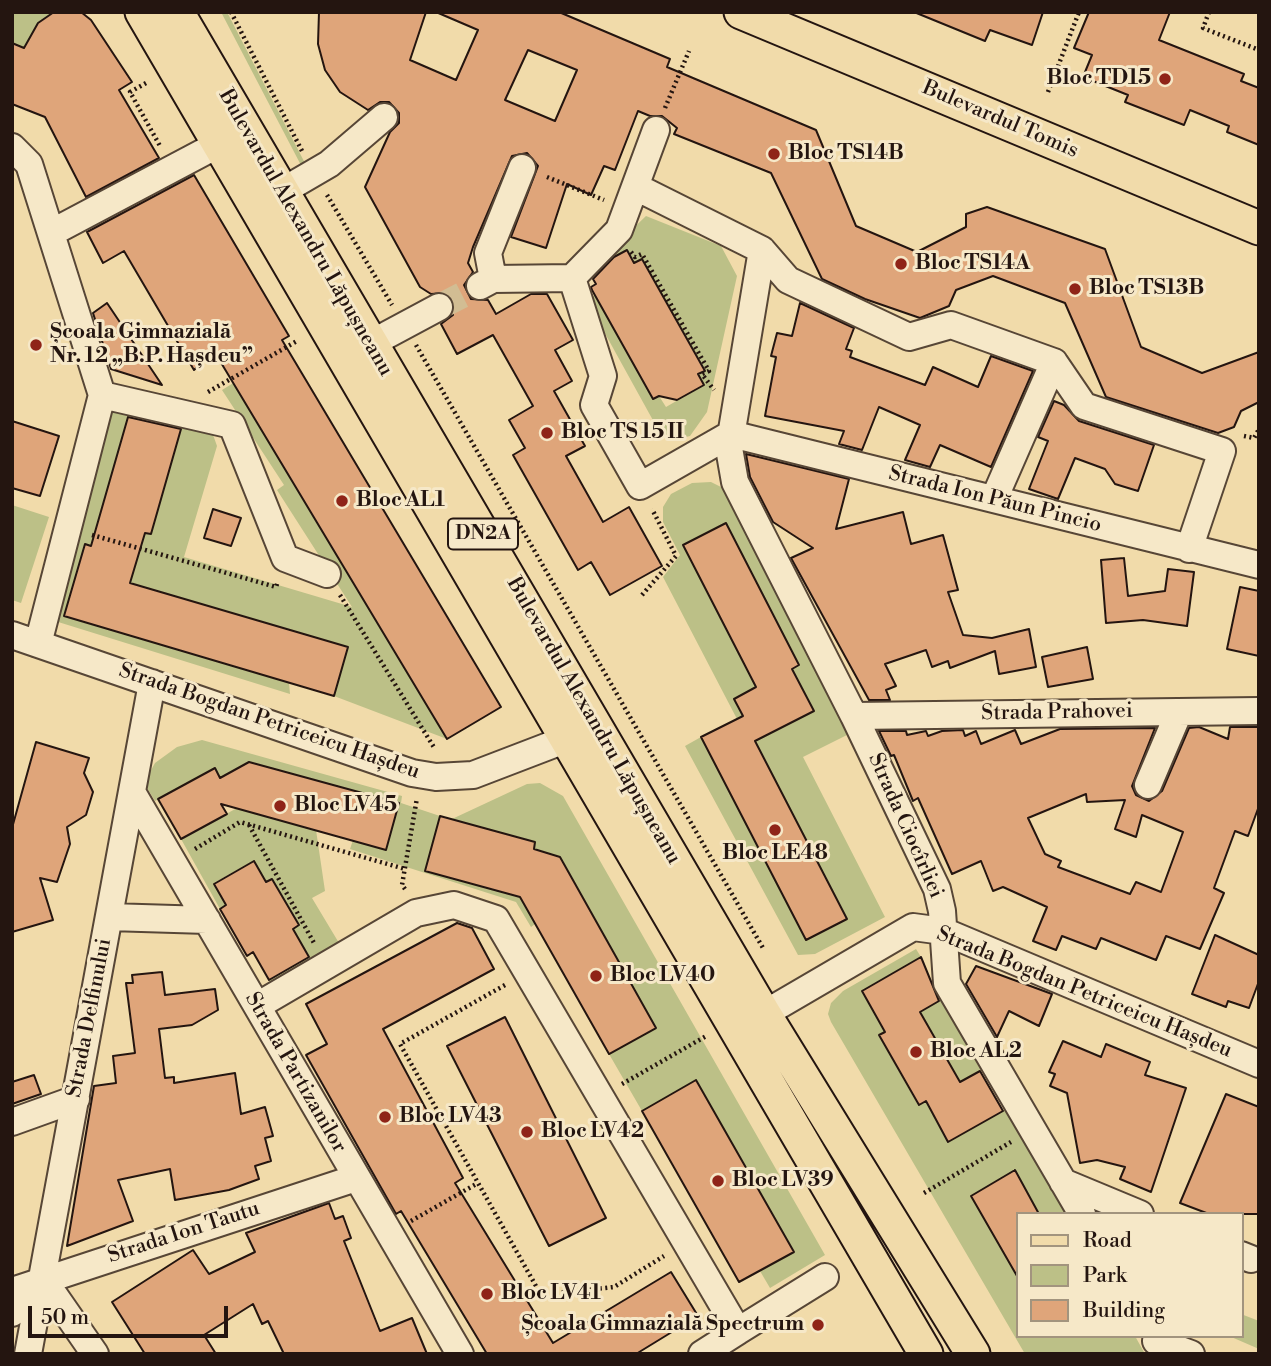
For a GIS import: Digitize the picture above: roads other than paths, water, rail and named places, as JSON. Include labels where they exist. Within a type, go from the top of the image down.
[{"type":"main road","name":"Bulevardul Alexandru Lăpușneanu","points":[[142,12],[926,1354]]},
{"type":"main road","name":"Bulevardul Alexandru Lăpușneanu","points":[[177,12],[370,344],[597,724],[764,1014],[973,1354]]},
{"type":"main road","points":[[202,12],[204,60]]},
{"type":"main road","name":"Bulevardul Tomis","points":[[741,12],[1259,228]]},
{"type":"street","points":[[281,192],[329,164],[384,117]]},
{"type":"street","points":[[522,168],[488,253],[486,283],[572,278],[627,209],[656,130]]},
{"type":"street","points":[[51,233],[219,144]]},
{"type":"street","points":[[12,146],[29,164],[102,395],[38,644]]},
{"type":"street","points":[[627,209],[762,250],[788,280],[909,337],[951,324],[1054,362],[1084,406],[1222,451],[1189,549]]},
{"type":"street","name":"Strada Ciocîrliei","points":[[762,250],[731,433],[730,463],[735,482],[854,716],[937,889],[947,983],[1081,1212]]},
{"type":"street","points":[[572,278],[603,376],[594,405],[640,486],[731,433]]},
{"type":"street","points":[[370,344],[439,307]]},
{"type":"street","points":[[994,499],[1054,362]]},
{"type":"street","points":[[102,395],[232,425],[285,558],[327,574]]},
{"type":"street","name":"Strada Ion Păun Pincio","points":[[731,433],[1259,565]]},
{"type":"street","name":"Strada Bogdan Petriceicu Hașdeu","points":[[12,635],[412,772],[436,777],[473,775],[566,739]]},
{"type":"street","name":"Strada Delfinului","points":[[28,1354],[152,683]]},
{"type":"street","name":"Strada Prahovei","points":[[854,716],[1259,711]]},
{"type":"street","points":[[1148,785],[1179,712]]},
{"type":"street","name":"Strada Partizanilor","points":[[132,792],[460,1354]]},
{"type":"street","points":[[257,1006],[416,913],[454,905],[496,919],[738,1331]]},
{"type":"street","points":[[109,917],[207,920]]},
{"type":"street","name":"Strada Bogdan Petriceicu Hașdeu","points":[[764,1014],[913,927],[943,932],[1259,1064]]},
{"type":"street","points":[[12,1122],[76,1099]]},
{"type":"street","name":"Strada Ion Tautu","points":[[12,1291],[356,1178]]},
{"type":"street","points":[[1063,1182],[1135,1212]]},
{"type":"street","points":[[702,1354],[825,1277]]},
{"type":"street","points":[[12,1313],[43,1279],[95,1354]]},
{"type":"street","points":[[1157,1344],[1191,1354]]},
{"type":"tunnel","points":[[439,307],[480,286]]},
{"type":"place","name":"Bloc TD15","points":[[1165,79]]},
{"type":"place","name":"Bloc TS14B","points":[[774,154]]},
{"type":"place","name":"Bloc TS14A","points":[[901,264]]},
{"type":"place","name":"Bloc TS13B","points":[[1075,289]]},
{"type":"place","name":"Școala Gimnazială Nr. 12 „B.P. Hașdeu”","points":[[36,345]]},
{"type":"place","name":"Bloc TS 15 II","points":[[547,433]]},
{"type":"place","name":"Bloc AL1","points":[[342,501]]},
{"type":"place","name":"Bloc LV45","points":[[280,806]]},
{"type":"place","name":"Bloc LE48","points":[[775,830]]},
{"type":"place","name":"Bloc LV40","points":[[596,976]]},
{"type":"place","name":"Bloc AL2","points":[[916,1052]]},
{"type":"place","name":"Bloc LV43","points":[[385,1117]]},
{"type":"place","name":"Bloc LV42","points":[[527,1132]]},
{"type":"place","name":"Bloc LV39","points":[[718,1181]]},
{"type":"place","name":"Bloc LV41","points":[[487,1294]]},
{"type":"place","name":"Școala Gimnazială Spectrum","points":[[818,1325]]}]
